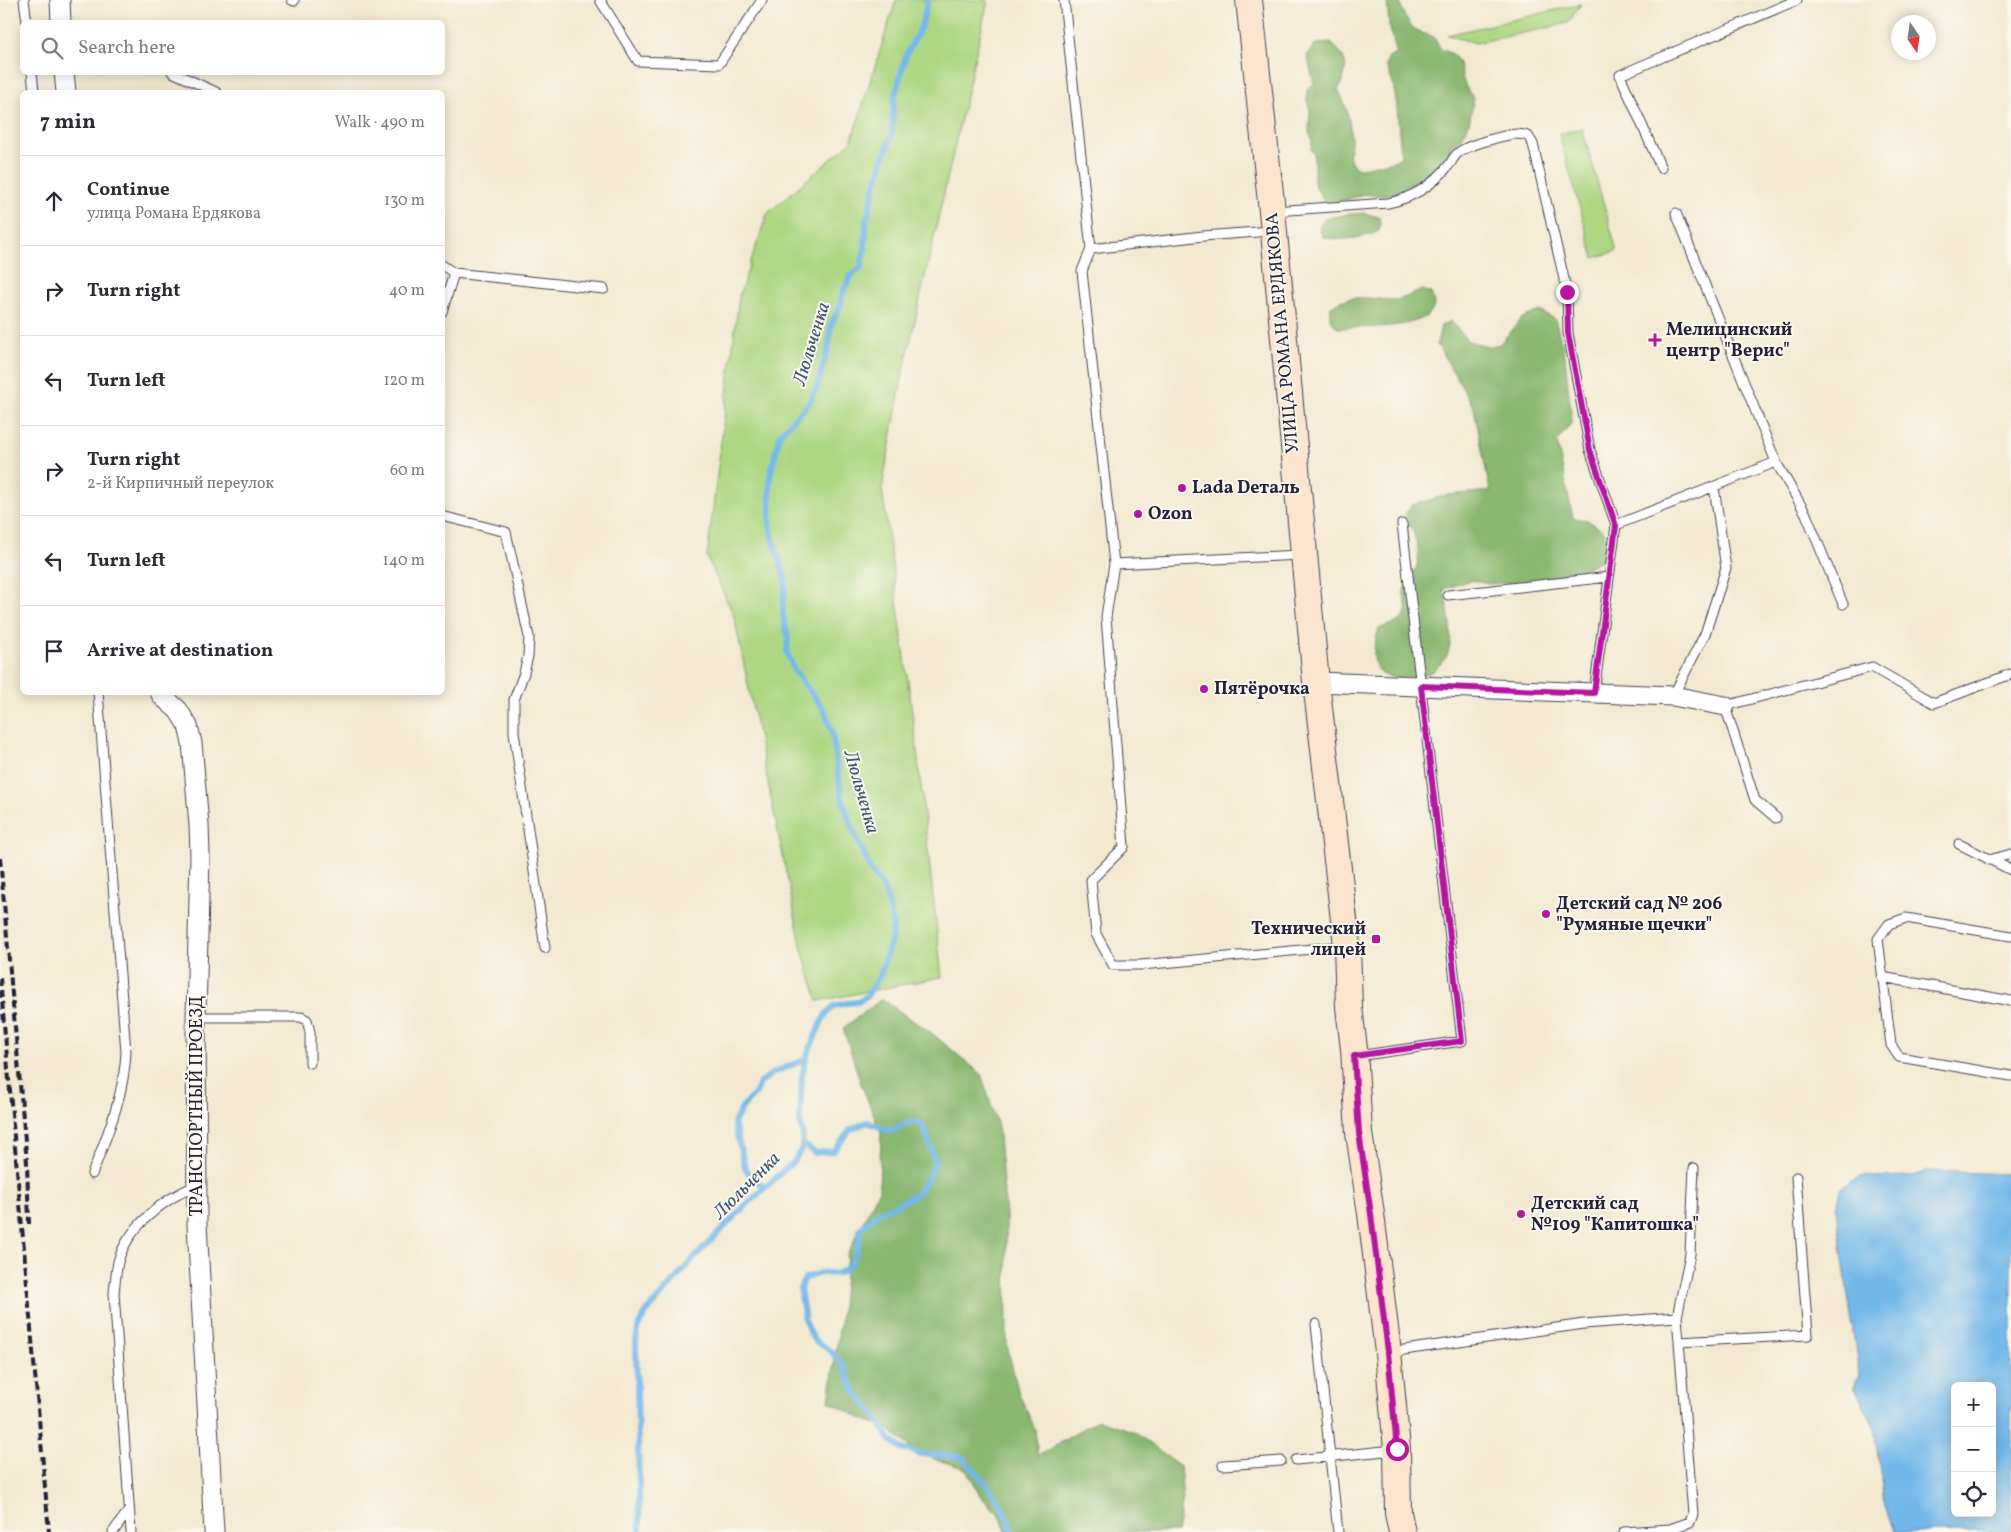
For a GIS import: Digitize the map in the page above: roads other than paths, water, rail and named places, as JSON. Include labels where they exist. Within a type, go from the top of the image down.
[{"type":"street","points":[[60,0],[61,20]]},
{"type":"street","name":"УЛИЦА РОМАНА ЕРДЯКОВА","points":[[1249,0],[1273,221],[1316,682],[1346,945],[1359,1133],[1388,1352],[1397,1449],[1398,1513],[1402,1532]]},
{"type":"street","points":[[64,75],[66,90]]},
{"type":"street","points":[[1316,682],[1672,696],[1725,706]]},
{"type":"street","name":"ТРАНСПОРТНЫЙ ПРОЕЗД","points":[[163,695],[184,717],[192,743],[200,856],[196,1017],[196,1186],[198,1261],[214,1532]]},
{"type":"lane","points":[[24,0],[27,20]]},
{"type":"lane","points":[[600,0],[638,61],[719,64],[762,0]]},
{"type":"lane","points":[[1064,0],[1091,249],[1082,271],[1114,564],[1106,617],[1124,847],[1091,880],[1096,934],[1113,965],[1141,965],[1346,945]]},
{"type":"lane","points":[[1661,168],[1620,75],[1798,0]]},
{"type":"lane","points":[[32,75],[34,90]]},
{"type":"lane","points":[[179,75],[212,90]]},
{"type":"lane","points":[[1091,249],[1202,236],[1273,221],[1403,200],[1415,195],[1432,183],[1450,164],[1456,154],[1465,148],[1518,134],[1528,136],[1534,144],[1567,292],[1568,333],[1590,450],[1616,526],[1594,693]]},
{"type":"lane","points":[[1676,213],[1776,462],[1806,514],[1843,604]]},
{"type":"lane","points":[[445,268],[454,273],[604,288]]},
{"type":"lane","points":[[445,302],[454,273]]},
{"type":"lane","points":[[1616,526],[1776,462]]},
{"type":"lane","points":[[1672,696],[1705,634],[1726,568],[1714,487]]},
{"type":"lane","points":[[445,517],[506,532],[529,637],[528,656],[524,673],[514,700],[514,732],[545,948]]},
{"type":"lane","points":[[1354,1056],[1462,1041],[1402,524]]},
{"type":"lane","points":[[1114,564],[1304,554]]},
{"type":"lane","points":[[1448,594],[1609,577]]},
{"type":"lane","points":[[1776,818],[1755,800],[1725,706],[1872,667],[1934,703],[2011,674]]},
{"type":"lane","points":[[92,1174],[120,1098],[125,1075],[126,1052],[98,695]]},
{"type":"lane","points":[[1959,844],[2011,870]]},
{"type":"lane","points":[[1989,860],[2011,854]]},
{"type":"lane","points":[[2011,936],[1906,918],[1889,924],[1878,939],[1891,1046],[1899,1057],[2011,1076]]},
{"type":"lane","points":[[1882,977],[2011,1001]]},
{"type":"lane","points":[[196,1017],[301,1017],[307,1020],[310,1032],[310,1063]]},
{"type":"lane","points":[[1624,1532],[1670,1529],[1690,1522],[1694,1514],[1676,1317],[1690,1254],[1694,1168]]},
{"type":"lane","points":[[1678,1342],[1808,1336],[1796,1177]]},
{"type":"lane","points":[[131,1532],[114,1293],[118,1262],[126,1242],[153,1212],[183,1191],[196,1186]]},
{"type":"lane","points":[[1388,1352],[1584,1324],[1676,1317]]},
{"type":"lane","points":[[1316,1324],[1338,1532]]},
{"type":"lane","points":[[1296,1460],[1330,1458],[1397,1449]]},
{"type":"lane","points":[[1223,1465],[1281,1461]]},
{"type":"lane","points":[[113,1532],[129,1510]]},
{"type":"water","points":[[1926,1171],[2011,1174],[2011,1532],[1895,1532],[1883,1496],[1874,1426],[1854,1387],[1859,1375],[1836,1208],[1842,1187],[1859,1177],[1914,1176]]},
{"type":"waterway","name":"Люльченка","points":[[640,1532],[636,1341],[639,1325],[646,1313],[693,1259],[744,1207],[794,1161],[802,1148],[803,1137],[800,1120],[802,1076],[807,1055],[821,1023],[834,1006],[858,1002],[867,996],[880,975],[891,941],[893,926],[884,889],[871,871],[851,825],[842,798],[832,732],[824,710],[794,670],[787,652],[788,637],[783,615],[785,577],[770,523],[770,476],[780,434],[809,403],[818,384],[829,345],[831,325],[840,307],[842,295],[850,277],[861,268],[865,247],[866,223],[877,178],[892,133],[894,100],[906,55],[921,27],[928,0]]},
{"type":"waterway","points":[[766,1187],[752,1179],[745,1167],[734,1123],[743,1106],[756,1093],[760,1083],[773,1073],[806,1059]]},
{"type":"waterway","points":[[802,1143],[815,1153],[834,1151],[850,1130],[867,1122],[891,1131],[910,1123],[923,1125],[935,1162],[926,1181],[917,1194],[880,1211],[860,1229],[859,1242],[853,1261],[849,1266],[836,1274],[821,1273],[805,1278],[800,1289],[805,1321],[814,1340],[831,1351],[844,1367],[854,1390],[872,1411],[890,1440],[901,1448],[919,1454],[962,1457],[985,1482],[998,1501],[1012,1532]]},
{"type":"railway","points":[[0,858],[27,1163],[29,1224]]},
{"type":"railway","points":[[0,978],[49,1532]]},
{"type":"place","name":"Мелицинский центр \"Верис\"","points":[[1655,340]]},
{"type":"place","name":"Lada Dеталь","points":[[1182,488]]},
{"type":"place","name":"Ozon","points":[[1138,514]]},
{"type":"place","name":"Пятёрочка","points":[[1204,689]]},
{"type":"place","name":"Детский сад № 206 \"Румяные щечки\"","points":[[1546,914]]},
{"type":"place","name":"Технический лицей","points":[[1376,939]]},
{"type":"place","name":"Детский сад №109 \"Капитошка\"","points":[[1521,1214]]}]
